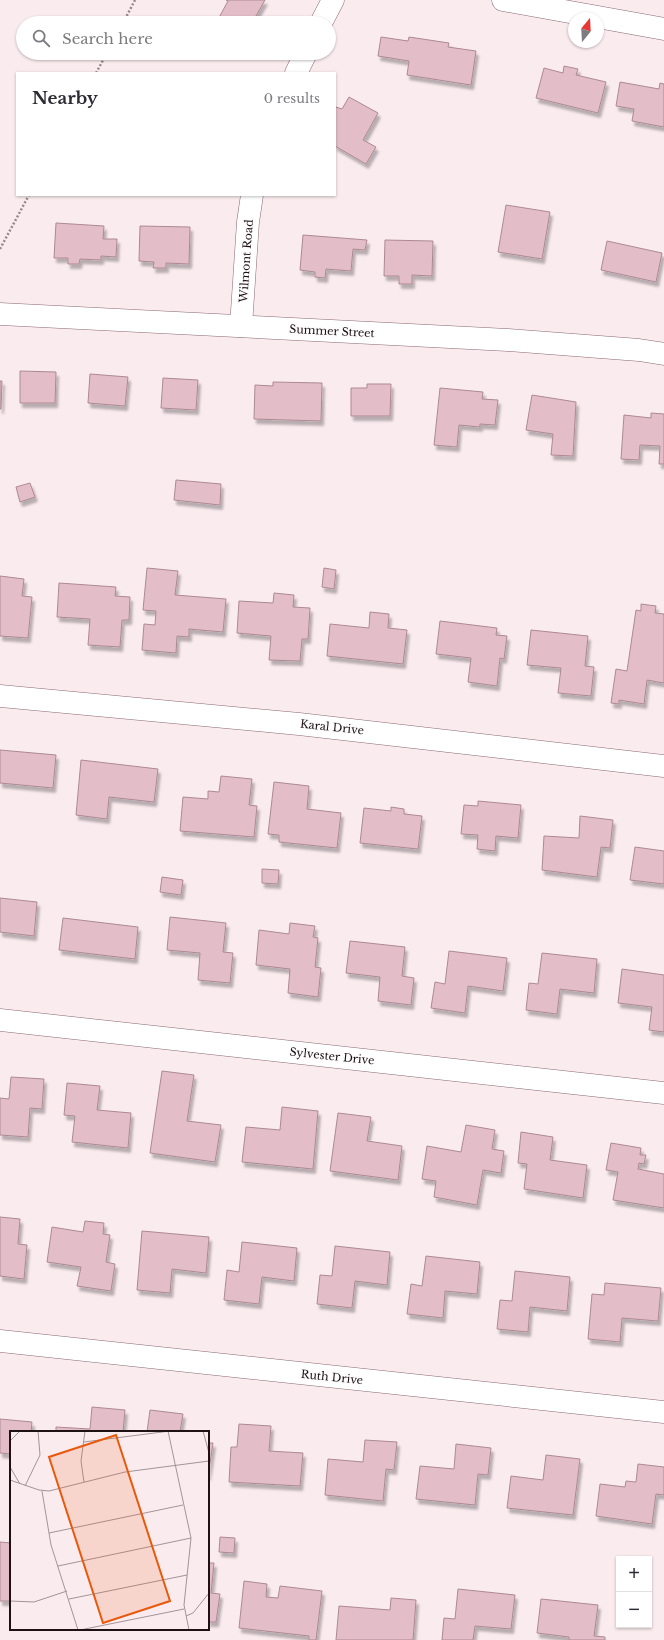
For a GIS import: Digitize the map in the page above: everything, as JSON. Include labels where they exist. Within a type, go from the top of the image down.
[{"type":"street","points":[[325,16],[333,0]]},
{"type":"street","points":[[502,0],[664,30]]},
{"type":"street","points":[[296,72],[302,60]]},
{"type":"street","name":"Wilmont Road","points":[[241,326],[248,222],[252,196]]},
{"type":"street","name":"Summer Street","points":[[0,314],[555,343],[664,354]]},
{"type":"street","name":"Karal Drive","points":[[0,696],[299,724],[664,766]]},
{"type":"street","name":"Sylvester Drive","points":[[0,1020],[664,1093]]},
{"type":"street","name":"Ruth Drive","points":[[0,1341],[664,1412]]},
{"type":"path","points":[[127,16],[135,0]]},
{"type":"path","points":[[97,72],[103,60]]},
{"type":"path","points":[[0,249],[28,196]]},
{"type":"building","points":[[226,0],[265,0],[256,16],[220,16],[228,1]]},
{"type":"building","points":[[381,37],[408,41],[409,37],[449,43],[448,47],[476,51],[471,85],[407,75],[409,61],[378,56]]},
{"type":"building","points":[[564,66],[578,69],[576,75],[606,82],[598,113],[536,98],[544,68],[563,73]]},
{"type":"building","points":[[620,82],[659,89],[660,83],[664,84],[664,127],[632,121],[634,109],[616,106]]},
{"type":"building","points":[[349,97],[378,113],[363,140],[376,147],[366,164],[336,147],[336,107],[342,109]]},
{"type":"building","points":[[506,205],[550,212],[542,259],[498,252]]},
{"type":"building","points":[[56,223],[104,226],[103,239],[117,239],[116,257],[101,256],[101,260],[80,259],[79,264],[68,264],[68,258],[54,258]]},
{"type":"building","points":[[140,226],[190,227],[189,264],[166,263],[166,268],[153,268],[154,262],[139,261]]},
{"type":"building","points":[[303,235],[367,240],[365,250],[353,249],[351,271],[326,269],[325,278],[315,277],[315,272],[300,270]]},
{"type":"building","points":[[385,240],[433,241],[432,276],[412,275],[412,284],[399,284],[399,276],[384,276]]},
{"type":"building","points":[[607,241],[662,253],[656,282],[601,270]]},
{"type":"building","points":[[20,371],[56,372],[55,403],[20,403]]},
{"type":"building","points":[[90,374],[128,377],[125,406],[88,403]]},
{"type":"building","points":[[163,378],[198,380],[196,410],[161,408]]},
{"type":"building","points":[[0,381],[2,381],[1,409],[0,409]]},
{"type":"building","points":[[273,382],[322,383],[321,421],[254,419],[255,385],[273,386]]},
{"type":"building","points":[[367,384],[391,384],[390,416],[351,416],[351,388],[367,388]]},
{"type":"building","points":[[440,388],[483,392],[482,399],[498,400],[495,425],[480,424],[480,427],[459,425],[457,447],[434,445]]},
{"type":"building","points":[[532,395],[576,402],[573,456],[551,455],[553,434],[526,430]]},
{"type":"building","points":[[651,413],[664,414],[664,464],[659,464],[660,446],[640,445],[639,460],[621,459],[624,415],[651,418]]},
{"type":"building","points":[[176,480],[221,484],[220,505],[174,500]]},
{"type":"building","points":[[30,483],[35,497],[20,502],[16,487]]},
{"type":"building","points":[[147,568],[178,571],[175,595],[226,599],[223,632],[189,629],[189,637],[177,636],[176,653],[142,650],[144,624],[155,625],[156,611],[143,610]]},
{"type":"building","points":[[324,568],[336,570],[334,589],[322,587]]},
{"type":"building","points":[[0,576],[24,579],[22,596],[32,597],[28,638],[0,636]]},
{"type":"building","points":[[59,583],[116,587],[115,596],[130,597],[129,620],[122,620],[120,647],[88,645],[90,619],[57,617]]},
{"type":"building","points":[[274,593],[294,595],[293,607],[310,608],[308,639],[302,639],[300,661],[269,660],[271,636],[237,633],[239,601],[273,603]]},
{"type":"building","points":[[641,604],[656,606],[655,613],[664,614],[664,683],[647,680],[644,704],[619,700],[619,704],[611,703],[616,669],[627,671],[636,610],[641,611]]},
{"type":"building","points":[[370,612],[389,614],[388,628],[407,630],[403,664],[327,656],[330,624],[369,628]]},
{"type":"building","points":[[440,621],[497,628],[496,635],[507,636],[504,659],[500,658],[497,686],[468,682],[471,658],[436,654]]},
{"type":"building","points":[[531,630],[588,636],[585,666],[594,667],[591,696],[558,693],[561,668],[527,665]]},
{"type":"building","points":[[0,750],[56,755],[53,788],[0,783]]},
{"type":"building","points":[[81,760],[158,769],[154,802],[109,797],[107,819],[76,815]]},
{"type":"building","points":[[221,776],[252,779],[249,805],[257,806],[254,837],[180,831],[183,797],[208,799],[208,791],[219,792]]},
{"type":"building","points":[[274,782],[309,786],[307,809],[341,813],[337,848],[279,842],[279,835],[268,834]]},
{"type":"building","points":[[478,801],[521,805],[518,838],[496,836],[495,851],[477,849],[478,835],[461,834],[464,805],[478,806]]},
{"type":"building","points":[[391,807],[404,809],[404,814],[422,816],[418,849],[360,843],[364,808],[391,811]]},
{"type":"building","points":[[580,816],[613,820],[610,848],[601,847],[597,877],[542,870],[544,836],[579,838]]},
{"type":"building","points":[[635,847],[664,851],[664,884],[630,880]]},
{"type":"building","points":[[262,869],[279,870],[278,884],[262,883]]},
{"type":"building","points":[[162,877],[183,880],[181,895],[160,892]]},
{"type":"building","points":[[0,898],[37,902],[34,936],[0,932]]},
{"type":"building","points":[[170,917],[226,923],[223,952],[233,953],[230,983],[198,980],[200,953],[167,950]]},
{"type":"building","points":[[63,918],[138,927],[135,959],[59,950]]},
{"type":"building","points":[[290,923],[315,926],[313,937],[318,938],[315,967],[321,968],[318,997],[288,993],[290,969],[256,965],[259,930],[289,934]]},
{"type":"building","points":[[350,941],[405,947],[402,976],[414,978],[411,1005],[378,1001],[380,977],[346,973]]},
{"type":"building","points":[[449,951],[507,958],[503,991],[468,986],[465,1013],[431,1008],[435,982],[445,984]]},
{"type":"building","points":[[542,953],[597,959],[594,993],[560,989],[557,1014],[526,1010],[529,983],[538,984]]},
{"type":"building","points":[[622,969],[664,975],[664,1032],[649,1030],[652,1007],[618,1003]]},
{"type":"building","points":[[162,1071],[194,1075],[187,1121],[221,1125],[215,1162],[150,1153]]},
{"type":"building","points":[[11,1077],[44,1079],[42,1109],[30,1108],[28,1137],[0,1135],[0,1098],[9,1099]]},
{"type":"building","points":[[67,1083],[100,1086],[97,1110],[131,1113],[128,1148],[72,1142],[75,1116],[64,1115]]},
{"type":"building","points":[[282,1107],[318,1111],[313,1169],[242,1162],[246,1127],[280,1130]]},
{"type":"building","points":[[338,1113],[371,1117],[367,1141],[402,1146],[398,1180],[330,1171]]},
{"type":"building","points":[[466,1125],[495,1130],[492,1149],[504,1151],[501,1173],[483,1170],[477,1205],[434,1197],[436,1181],[422,1179],[427,1146],[461,1152]]},
{"type":"building","points":[[521,1132],[553,1137],[550,1160],[587,1165],[583,1198],[524,1189],[527,1164],[518,1163]]},
{"type":"building","points":[[611,1143],[641,1148],[640,1155],[646,1155],[644,1164],[639,1163],[638,1169],[664,1174],[664,1208],[613,1200],[618,1172],[606,1170]]},
{"type":"building","points":[[0,1217],[20,1219],[18,1244],[27,1245],[24,1279],[0,1276]]},
{"type":"building","points":[[85,1221],[104,1223],[103,1234],[110,1235],[106,1262],[115,1264],[111,1291],[77,1286],[81,1267],[47,1262],[52,1227],[83,1232]]},
{"type":"building","points":[[142,1231],[209,1237],[206,1273],[172,1269],[170,1293],[137,1290]]},
{"type":"building","points":[[242,1242],[297,1248],[294,1281],[262,1277],[259,1304],[224,1300],[227,1270],[239,1272]]},
{"type":"building","points":[[335,1246],[390,1252],[387,1285],[355,1281],[352,1308],[317,1304],[320,1275],[332,1276]]},
{"type":"building","points":[[426,1256],[480,1262],[477,1294],[445,1291],[443,1318],[407,1314],[411,1284],[422,1286]]},
{"type":"building","points":[[515,1271],[570,1277],[567,1311],[530,1307],[528,1332],[497,1329],[500,1300],[512,1301]]},
{"type":"building","points":[[605,1283],[661,1288],[658,1321],[622,1318],[620,1342],[588,1339],[592,1294],[604,1295]]},
{"type":"building","points":[[92,1407],[125,1410],[123,1431],[56,1431],[56,1427],[90,1429]]},
{"type":"building","points":[[150,1410],[183,1414],[180,1431],[147,1431]]},
{"type":"building","points":[[0,1419],[32,1422],[31,1431],[10,1431],[10,1454],[0,1453]]},
{"type":"building","points":[[239,1424],[271,1426],[269,1451],[303,1453],[300,1486],[229,1482],[231,1447],[237,1447]]},
{"type":"building","points":[[365,1440],[397,1442],[394,1470],[386,1469],[383,1501],[325,1495],[328,1459],[363,1462]]},
{"type":"building","points":[[209,1443],[213,1443],[209,1469]]},
{"type":"building","points":[[456,1444],[491,1448],[488,1475],[478,1474],[475,1505],[416,1499],[420,1466],[454,1469]]},
{"type":"building","points":[[546,1455],[580,1459],[573,1515],[507,1508],[511,1476],[543,1480]]},
{"type":"building","points":[[638,1464],[664,1467],[664,1495],[656,1494],[652,1524],[596,1516],[600,1484],[625,1487],[626,1481],[636,1482]]},
{"type":"building","points":[[220,1537],[235,1538],[234,1553],[219,1552]]},
{"type":"building","points":[[0,1542],[10,1543],[10,1601],[0,1601]]},
{"type":"building","points":[[209,1563],[214,1563],[211,1593],[220,1594],[216,1622],[209,1622]]},
{"type":"building","points":[[244,1581],[267,1584],[266,1597],[278,1598],[280,1586],[322,1591],[316,1640],[309,1640],[309,1636],[239,1628]]},
{"type":"building","points":[[458,1589],[515,1595],[511,1629],[475,1626],[473,1640],[442,1640],[444,1618],[455,1619]]},
{"type":"building","points":[[391,1598],[416,1600],[413,1640],[336,1640],[339,1606],[390,1610]]},
{"type":"building","points":[[541,1599],[598,1605],[594,1636],[605,1637],[605,1640],[569,1640],[569,1637],[537,1633]]}]
